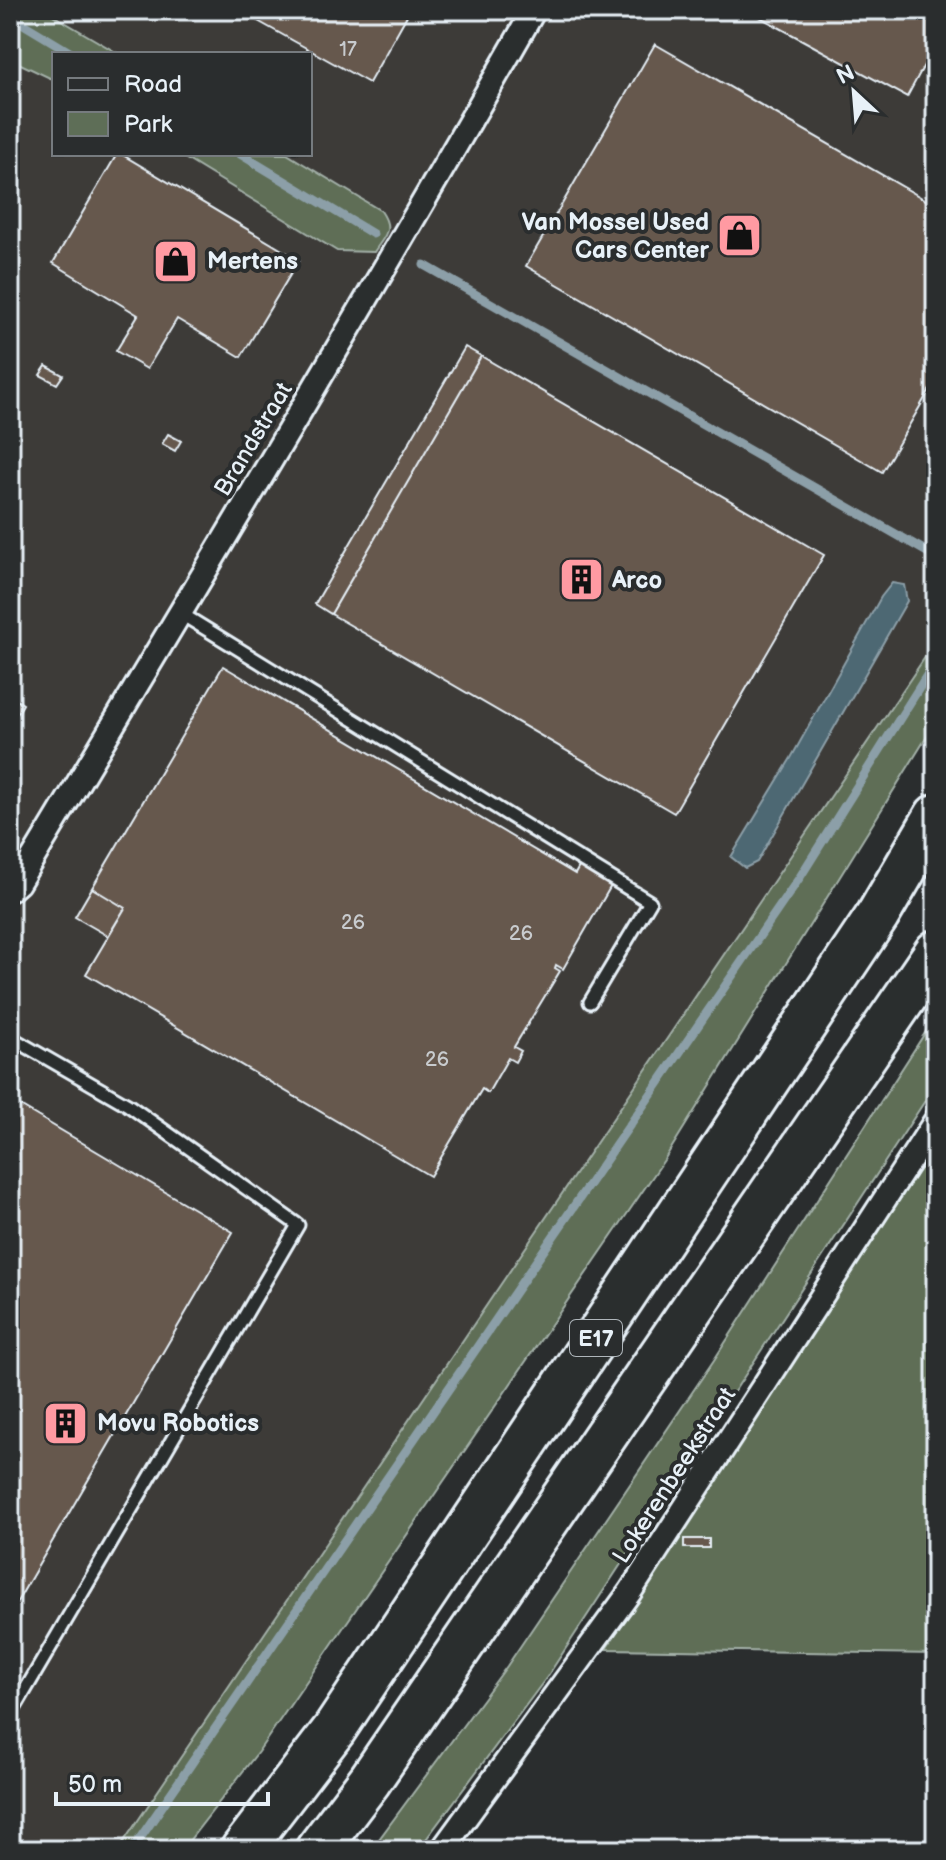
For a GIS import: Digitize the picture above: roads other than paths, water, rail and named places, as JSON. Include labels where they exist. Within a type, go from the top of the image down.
[{"type":"highway","name":"E17","points":[[242,1850],[343,1717],[878,915],[936,816]]},
{"type":"highway","name":"E17","points":[[317,1850],[370,1780],[936,952]]},
{"type":"street","name":"Brandstraat","points":[[10,890],[22,876],[180,613],[534,10]]},
{"type":"street","name":"Lokerenbeekstraat","points":[[442,1850],[630,1592],[936,1120]]},
{"type":"lane","points":[[180,613],[650,902],[590,1002]]},
{"type":"lane","points":[[10,1037],[128,1105],[298,1225],[10,1716]]},
{"type":"water","points":[[892,583],[904,585],[907,601],[757,862],[745,868],[731,857]]},
{"type":"waterway","points":[[10,16],[70,52]]},
{"type":"waterway","points":[[243,156],[373,234]]},
{"type":"waterway","points":[[424,265],[936,557]]},
{"type":"waterway","points":[[132,1850],[800,877],[936,661]]},
{"type":"place","name":"Van Mossel Used Cars Center","points":[[740,236]]},
{"type":"place","name":"Mertens","points":[[176,261]]},
{"type":"place","name":"Arco","points":[[581,580]]},
{"type":"place","name":"Movu Robotics","points":[[66,1423]]}]
